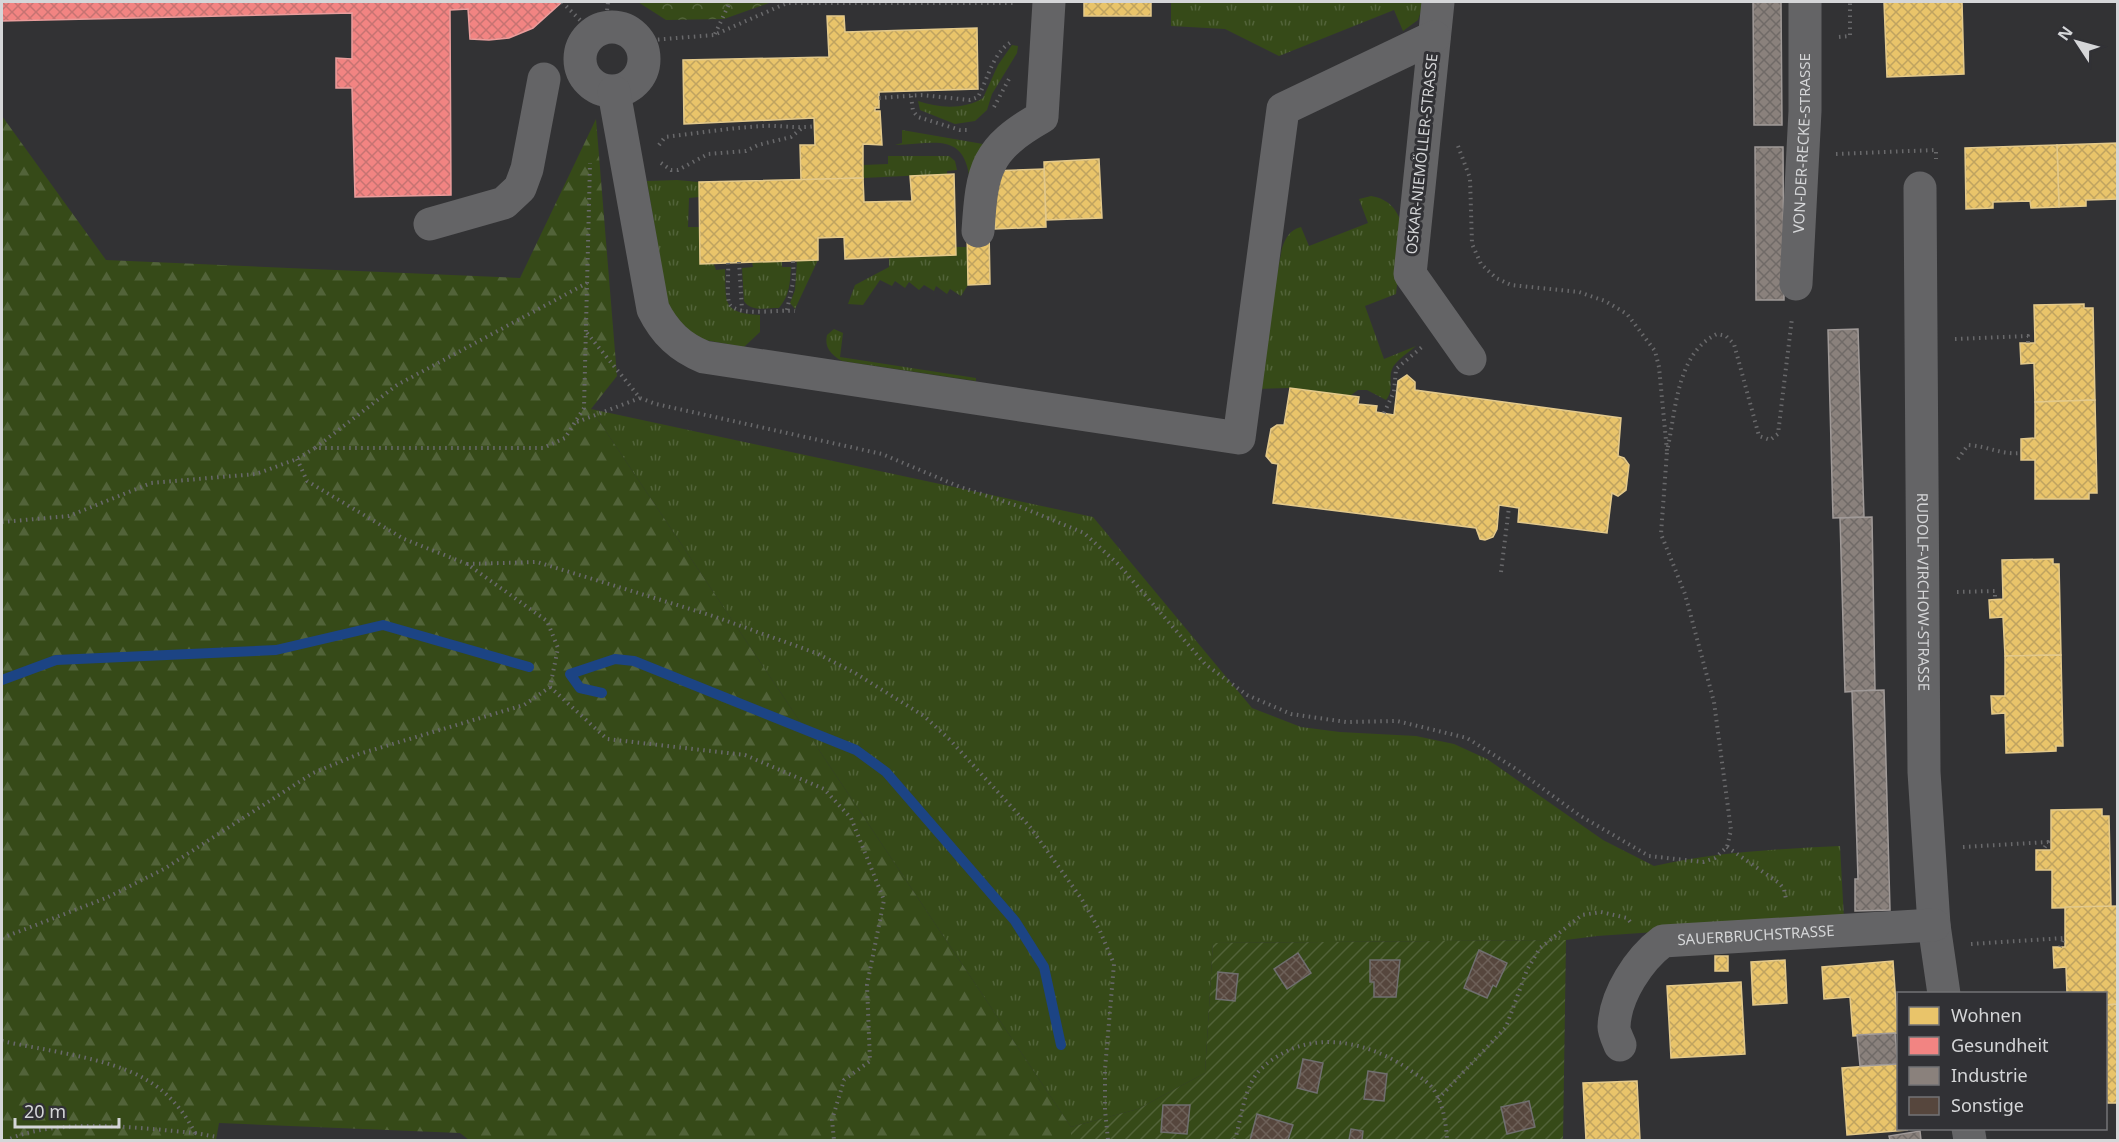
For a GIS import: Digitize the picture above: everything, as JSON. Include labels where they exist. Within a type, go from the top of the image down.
[{"type":"street","points":[[978,231],[980,196],[996,151],[1012,134],[1042,117],[1033,42],[1049,2]]},
{"type":"street","name":"OSKAR-NIEMÖLLER-STRASSE","points":[[1438,2],[1410,274],[1470,359]]},
{"type":"street","name":"VON-DER-RECKE-STRASSE","points":[[1796,284],[1803,150],[1805,2]]},
{"type":"street","points":[[602,21],[630,32],[639,41],[644,54],[644,68],[638,80],[627,88],[614,92],[591,84],[584,74],[581,52],[602,21]]},
{"type":"street","points":[[614,92],[653,309],[660,324],[688,350],[704,357],[1239,438],[1283,109],[1434,37]]},
{"type":"street","points":[[430,224],[504,203],[520,188],[527,169],[544,79]]},
{"type":"street","name":"RUDOLF-VIRCHOW-STRASSE","points":[[1920,188],[1924,772],[1934,925],[1944,992]]},
{"type":"street","name":"SAUERBRUCHSTRASSE","points":[[1620,1045],[1614,1027],[1629,980],[1644,956],[1663,941],[1934,925]]},
{"type":"path","points":[[562,2],[602,21]]},
{"type":"path","points":[[714,35],[730,2]]},
{"type":"path","points":[[639,41],[714,35],[787,3],[1049,2]]},
{"type":"path","points":[[879,98],[911,96],[970,100],[978,97],[994,62],[1005,46],[1011,41],[1033,42]]},
{"type":"path","points":[[993,110],[1010,76]]},
{"type":"path","points":[[911,96],[914,111],[928,122],[960,130],[974,129]]},
{"type":"path","points":[[658,149],[665,137],[727,128],[786,124],[802,128],[815,126]]},
{"type":"path","points":[[658,158],[664,167],[678,170],[708,154],[741,152],[791,137],[802,128]]},
{"type":"path","points":[[1455,138],[1470,178],[1472,244],[1481,264],[1496,278],[1511,285],[1579,292],[1605,301],[1627,314],[1655,351],[1659,367],[1667,451]]},
{"type":"path","points":[[1803,150],[1837,154],[1936,150],[1937,186],[1920,188]]},
{"type":"path","points":[[315,448],[543,448],[565,438],[584,408],[590,155]]},
{"type":"path","points":[[787,310],[794,278],[793,261]]},
{"type":"path","points":[[739,262],[742,310]]},
{"type":"path","points":[[728,263],[730,305],[742,310],[795,311]]},
{"type":"path","points":[[2,522],[69,516],[151,483],[256,474],[297,459],[315,448],[397,384],[588,283]]},
{"type":"path","points":[[587,333],[640,398],[656,404],[882,454],[960,487],[1084,533],[1119,565],[1205,664],[1247,695],[1291,714],[1346,722],[1397,721],[1467,738],[1516,769],[1579,815],[1649,856],[1703,862],[1714,858],[1727,848],[1731,830],[1714,702],[1685,594],[1661,534],[1667,451],[1684,369],[1697,347],[1717,334],[1726,336],[1734,344],[1759,436],[1770,440],[1778,434],[1796,284]]},
{"type":"path","points":[[1384,413],[1394,392],[1396,369],[1412,354],[1449,329]]},
{"type":"path","points":[[1966,338],[2028,336],[2028,343]]},
{"type":"path","points":[[577,422],[640,398]]},
{"type":"path","points":[[1968,445],[1988,446],[1997,453],[2006,455],[2021,453]]},
{"type":"path","points":[[2,938],[106,898],[164,869],[313,772],[359,754],[524,705],[550,687],[558,648],[547,621],[466,564],[404,539],[307,482],[297,459]]},
{"type":"path","points":[[1501,572],[1509,507]]},
{"type":"path","points":[[466,564],[537,562],[713,616],[816,653],[855,673],[924,716],[950,740],[1030,827],[1081,898],[1100,931],[1114,964],[1105,1070],[1104,1110],[1108,1140]]},
{"type":"path","points":[[1968,591],[1995,591],[1995,599]]},
{"type":"path","points":[[550,687],[606,739],[745,755],[824,789],[851,819],[884,900],[867,985],[870,1061],[844,1080],[832,1120],[834,1140]]},
{"type":"path","points":[[1987,845],[2048,842],[2043,850]]},
{"type":"path","points":[[1727,848],[1759,869]]},
{"type":"path","points":[[1438,1099],[1506,1027],[1527,970],[1540,948],[1582,915],[1601,912]]},
{"type":"path","points":[[1983,944],[2064,938],[2060,947]]},
{"type":"path","points":[[2,1041],[108,1065],[145,1079],[183,1110],[195,1132]]},
{"type":"path","points":[[1236,1140],[1249,1090],[1258,1072],[1286,1052],[1316,1042],[1348,1042],[1388,1056],[1419,1077],[1434,1090],[1446,1119],[1447,1140]]},
{"type":"path","points":[[7,1140],[27,1131],[109,1126],[195,1132],[217,1137]]},
{"type":"green space","points":[[638,2],[772,2],[724,19],[666,20]]},
{"type":"green space","points":[[1171,2],[1424,2],[1418,20],[1403,31],[1394,10],[1279,56],[1225,29],[1171,26]]},
{"type":"green space","points":[[1012,45],[1018,46],[1017,53],[992,94],[987,110],[975,121],[955,124],[920,110],[918,101],[951,107],[968,105],[983,98],[998,65]]},
{"type":"green space","points":[[2,116],[106,260],[520,278],[596,119],[617,376],[591,409],[1071,1127],[1071,1140],[469,1140],[460,1133],[219,1123],[216,1140],[2,1140]]},
{"type":"green space","points":[[902,130],[983,144],[970,182],[967,166],[962,155],[955,148],[935,143],[895,145],[902,143]]},
{"type":"green space","points":[[888,156],[949,156],[955,161],[957,170],[947,171],[947,174],[863,178],[863,165],[888,164]]},
{"type":"green space","points":[[647,181],[699,182],[699,197],[689,198],[688,227],[700,227],[716,270],[725,269],[726,298],[732,309],[760,315],[760,332],[744,347],[705,340],[685,329],[668,306]]},
{"type":"green space","points":[[1371,196],[1393,207],[1403,230],[1396,294],[1365,306],[1384,359],[1416,346],[1393,367],[1389,396],[1386,400],[1367,390],[1358,390],[1350,396],[1290,388],[1256,389],[1282,248],[1287,237],[1301,227],[1309,246],[1368,223],[1359,199]]},
{"type":"green space","points":[[956,247],[968,247],[968,285],[961,296],[950,289],[947,294],[936,286],[934,291],[924,285],[919,290],[909,282],[905,288],[895,281],[892,286],[880,280],[863,305],[848,304],[855,285],[889,267],[889,257],[956,255]]},
{"type":"green space","points":[[797,260],[818,260],[795,309],[790,303],[795,290]]},
{"type":"green space","points":[[782,261],[782,267],[791,267],[790,283],[783,303],[779,308],[751,307],[744,301],[742,268],[753,267],[752,262]]},
{"type":"green space","points":[[834,329],[843,333],[840,357],[976,378],[976,381],[842,361],[832,353],[827,343],[827,335]]},
{"type":"green space","points":[[591,409],[1093,517],[1252,708],[1301,727],[1340,732],[1416,736],[1454,744],[1487,759],[1603,840],[1654,866],[1723,854],[1840,846],[1844,919],[1566,940],[1213,943],[1205,1073],[1138,1109],[1071,1127]]},
{"type":"green space","points":[[1566,940],[1563,1140],[1071,1140],[1071,1127],[1138,1109],[1205,1073],[1213,943]]},
{"type":"building: Wohnen","points":[[1084,2],[1151,2],[1151,16],[1084,16]]},
{"type":"building: Wohnen","points":[[1884,2],[1962,2],[1964,74],[1887,77]]},
{"type":"building: Wohnen","points":[[827,16],[844,16],[845,32],[977,28],[978,89],[879,92],[879,108],[875,108],[875,111],[880,111],[882,145],[863,144],[863,178],[801,180],[800,145],[815,145],[814,118],[684,124],[683,60],[829,57]]},
{"type":"building: Wohnen","points":[[2118,143],[2118,199],[2086,200],[2086,206],[2059,207],[2057,145]]},
{"type":"building: Wohnen","points":[[2057,145],[2059,207],[2031,208],[2030,201],[1993,202],[1993,208],[1966,209],[1965,148]]},
{"type":"building: Wohnen","points":[[1099,159],[1102,218],[1046,220],[1044,162]]},
{"type":"building: Wohnen","points":[[1044,169],[1046,227],[995,229],[992,171]]},
{"type":"building: Wohnen","points":[[954,174],[956,255],[845,259],[844,237],[818,238],[818,260],[700,264],[699,182],[863,178],[864,202],[912,201],[910,176]]},
{"type":"building: Wohnen","points":[[967,230],[989,230],[990,284],[968,285]]},
{"type":"building: Wohnen","points":[[2084,304],[2084,308],[2093,308],[2095,400],[2035,402],[2034,363],[2021,364],[2020,343],[2035,343],[2034,305]]},
{"type":"building: Wohnen","points":[[1407,375],[1415,382],[1415,390],[1621,418],[1618,456],[1624,458],[1629,465],[1626,490],[1618,496],[1612,493],[1607,533],[1518,522],[1519,508],[1499,505],[1497,529],[1493,537],[1485,540],[1480,539],[1476,528],[1273,503],[1278,464],[1272,463],[1266,456],[1271,429],[1277,425],[1284,425],[1290,388],[1359,397],[1358,404],[1377,406],[1376,412],[1394,415],[1398,381]]},
{"type":"building: Wohnen","points":[[2095,400],[2097,493],[2089,493],[2089,499],[2035,499],[2035,460],[2021,460],[2021,439],[2035,438],[2035,402]]},
{"type":"building: Wohnen","points":[[2053,559],[2053,564],[2059,564],[2061,655],[2005,656],[2003,617],[1990,618],[1989,600],[2003,599],[2002,560]]},
{"type":"building: Wohnen","points":[[2061,655],[2063,746],[2056,746],[2056,751],[2006,753],[2005,713],[1992,714],[1991,696],[2005,696],[2005,656]]},
{"type":"building: Wohnen","points":[[2102,809],[2102,816],[2109,816],[2111,907],[2052,908],[2052,870],[2036,870],[2036,850],[2051,850],[2051,810]]},
{"type":"building: Wohnen","points":[[2118,906],[2118,1004],[2107,1005],[2107,992],[2067,992],[2066,967],[2054,968],[2053,947],[2065,947],[2065,907]]},
{"type":"building: Wohnen","points":[[1715,956],[1728,956],[1728,971],[1715,971]]},
{"type":"building: Wohnen","points":[[1785,960],[1787,1003],[1753,1005],[1751,962]]},
{"type":"building: Wohnen","points":[[1893,961],[1897,1033],[1853,1036],[1850,997],[1824,999],[1822,967]]},
{"type":"building: Wohnen","points":[[1741,982],[1745,1054],[1671,1058],[1667,986]]},
{"type":"building: Wohnen","points":[[2118,1004],[2118,1103],[2107,1103],[2107,1005]]},
{"type":"building: Wohnen","points":[[1897,1064],[1897,1130],[1908,1130],[1847,1135],[1842,1068]]},
{"type":"building: Wohnen","points":[[1637,1081],[1640,1140],[1586,1140],[1583,1083]]},
{"type":"building: Gesundheit","points":[[2,2],[562,2],[533,28],[509,38],[489,40],[470,39],[468,9],[450,10],[451,195],[355,197],[352,88],[336,88],[336,58],[352,59],[352,13],[2,21]]},
{"type":"building: Industrie","points":[[1753,2],[1781,2],[1782,125],[1754,125]]},
{"type":"building: Industrie","points":[[1755,147],[1783,147],[1784,300],[1756,300]]},
{"type":"building: Industrie","points":[[1858,329],[1864,517],[1833,518],[1828,330]]},
{"type":"building: Industrie","points":[[1872,517],[1875,690],[1845,692],[1840,518]]},
{"type":"building: Industrie","points":[[1884,690],[1890,910],[1855,911],[1855,879],[1858,879],[1852,691]]},
{"type":"building: Industrie","points":[[1895,1033],[1897,1064],[1860,1066],[1857,1035]]},
{"type":"building: Industrie","points":[[1920,1131],[1921,1140],[1890,1140],[1889,1136]]},
{"type":"building: Sonstige","points":[[1479,950],[1507,963],[1496,987],[1493,985],[1487,998],[1464,988]]},
{"type":"building: Sonstige","points":[[1298,953],[1311,973],[1287,989],[1274,969]]},
{"type":"building: Sonstige","points":[[1370,960],[1400,960],[1396,997],[1374,997],[1374,982],[1370,982]]},
{"type":"building: Sonstige","points":[[1218,972],[1238,974],[1235,1001],[1216,999]]},
{"type":"building: Sonstige","points":[[1303,1059],[1323,1063],[1317,1093],[1297,1088]]},
{"type":"building: Sonstige","points":[[1368,1071],[1387,1074],[1384,1101],[1364,1099]]},
{"type":"building: Sonstige","points":[[1529,1101],[1535,1127],[1507,1134],[1501,1107]]},
{"type":"building: Sonstige","points":[[1163,1105],[1190,1105],[1187,1134],[1161,1132]]},
{"type":"building: Sonstige","points":[[1257,1114],[1293,1125],[1288,1140],[1250,1140]]},
{"type":"building: Sonstige","points":[[1351,1129],[1363,1131],[1362,1140],[1349,1140]]},
{"type":"waterway","points":[[2,680],[56,660],[276,650],[383,625],[529,667]]},
{"type":"waterway","points":[[602,693],[580,688],[570,674],[615,659],[634,661],[856,750],[886,772],[1015,921],[1044,967],[1061,1045]]}]
